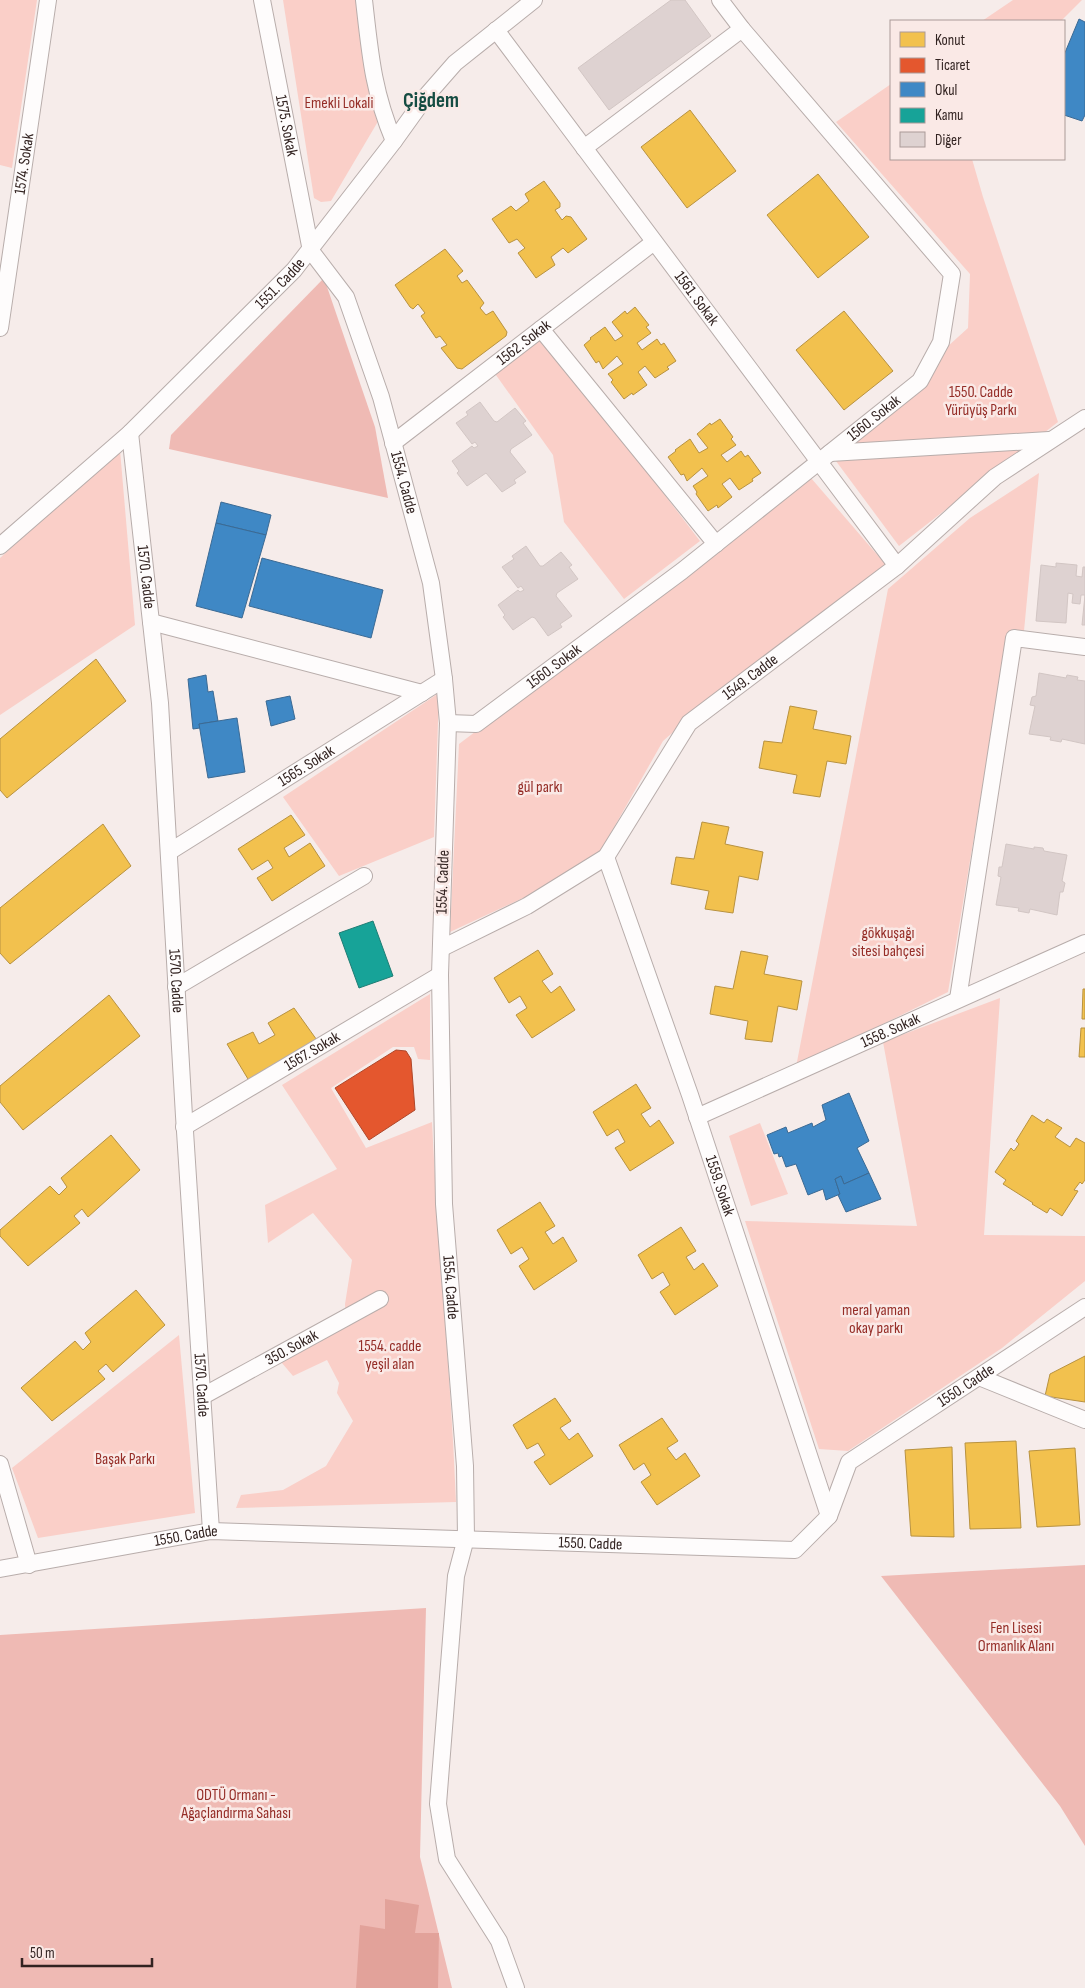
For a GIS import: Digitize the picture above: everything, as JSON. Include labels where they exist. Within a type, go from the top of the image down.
[{"type":"street","name":"1574. Sokak","points":[[0,328],[48,0]]},
{"type":"street","name":"1575. Sokak","points":[[262,0],[311,251]]},
{"type":"street","points":[[364,0],[371,67],[383,116],[394,141]]},
{"type":"street","name":"1551. Cadde","points":[[0,546],[130,433],[294,270],[311,251],[427,95],[455,63],[534,0]]},
{"type":"street","name":"1560. Sokak","points":[[448,724],[476,724],[716,544],[920,381],[942,342],[952,274],[742,29],[720,0]]},
{"type":"street","points":[[584,148],[742,29]]},
{"type":"street","name":"1561. Sokak","points":[[496,30],[654,242],[824,457],[897,566]]},
{"type":"street","name":"1562. Sokak","points":[[393,443],[654,242]]},
{"type":"street","name":"1554. Cadde","points":[[311,251],[346,297],[381,397],[430,583],[444,679],[448,724],[440,975],[444,1204],[465,1466],[466,1538],[456,1576],[438,1804],[447,1859],[499,1941],[516,1988]]},
{"type":"street","points":[[541,329],[716,544]]},
{"type":"street","name":"1549. Cadde","points":[[442,948],[527,906],[606,857],[689,723],[897,566],[995,477],[1085,418]]},
{"type":"street","name":"1570. Cadde","points":[[130,433],[160,703],[184,1127],[211,1531]]},
{"type":"street","points":[[824,457],[1052,440]]},
{"type":"street","points":[[151,622],[422,693]]},
{"type":"street","points":[[958,999],[1014,638],[1085,647]]},
{"type":"street","name":"1565. Sokak","points":[[169,852],[444,679]]},
{"type":"street","name":"1559. Sokak","points":[[606,857],[697,1117],[829,1516]]},
{"type":"street","points":[[176,987],[364,876]]},
{"type":"street","name":"1558. Sokak","points":[[697,1117],[1085,943]]},
{"type":"street","name":"1567. Sokak","points":[[184,1127],[440,975]]},
{"type":"street","name":"350. Sokak","points":[[203,1396],[380,1299]]},
{"type":"street","name":"1550. Cadde","points":[[0,1569],[211,1531],[795,1550],[829,1516],[849,1462],[1085,1307]]},
{"type":"street","points":[[978,1377],[1085,1420]]},
{"type":"street","points":[[0,1464],[29,1565]]},
{"type":"green space","points":[[0,0],[37,0],[12,168],[0,165]]},
{"type":"green space","name":"Emekli Lokali","points":[[283,0],[362,0],[380,118],[331,201],[321,202],[314,198]]},
{"type":"green space","points":[[1013,0],[1082,0],[1062,20],[983,20]]},
{"type":"green space","name":"1550. Cadde Yürüyüş Parkı","points":[[890,85],[890,160],[972,160],[1058,422],[899,546],[830,453],[968,328],[970,274],[836,122]]},
{"type":"green space","points":[[324,278],[375,427],[388,498],[169,449],[171,435]]},
{"type":"green space","points":[[539,331],[700,541],[624,599],[564,522],[553,455],[491,368]]},
{"type":"green space","points":[[120,450],[135,625],[0,715],[0,558]]},
{"type":"green space","name":"gökkuşağı sitesi bahçesi","points":[[1039,473],[1024,631],[1008,634],[948,992],[796,1067],[888,589],[970,518]]},
{"type":"green space","name":"gül parkı","points":[[811,478],[886,565],[729,683],[663,741],[592,866],[450,932],[459,744]]},
{"type":"green space","points":[[439,693],[434,837],[339,876],[283,797]]},
{"type":"green space","name":"1554. cadde yeşil alan","points":[[430,994],[430,1060],[418,1059],[414,1047],[393,1047],[331,1088],[366,1148],[432,1122],[456,1502],[236,1508],[241,1495],[283,1490],[326,1466],[353,1421],[337,1393],[339,1383],[327,1360],[293,1376],[276,1356],[346,1319],[345,1304],[352,1260],[313,1213],[268,1243],[265,1205],[337,1169],[282,1085]]},
{"type":"green space","name":"meral yaman okay parkı","points":[[1000,998],[984,1235],[1085,1236],[1085,1281],[1002,1348],[848,1451],[819,1449],[745,1221],[917,1226],[883,1042]]},
{"type":"green space","points":[[760,1123],[788,1194],[751,1206],[729,1136]]},
{"type":"green space","name":"Başak Parkı","points":[[179,1335],[195,1513],[38,1538],[12,1468]]},
{"type":"green space","name":"Fen Lisesi Ormanlık Alanı","points":[[1085,1565],[1085,1846],[1060,1806],[881,1576]]},
{"type":"green space","name":"ODTÜ Ormanı - Ağaçlandırma Sahası","points":[[426,1608],[420,1857],[452,1988],[0,1988],[0,1635]]},
{"type":"shaded area","points":[[385,1899],[419,1905],[415,1933],[439,1933],[438,1988],[356,1988],[360,1925],[385,1929]]},
{"type":"building: Konut","points":[[690,110],[736,171],[687,208],[641,147]]},
{"type":"building: Konut","points":[[818,174],[869,237],[818,278],[767,215]]},
{"type":"building: Konut","points":[[544,181],[560,203],[560,207],[555,210],[562,220],[566,216],[571,217],[587,239],[568,253],[563,248],[551,257],[555,265],[536,278],[518,253],[525,248],[517,239],[509,243],[492,219],[511,206],[516,211],[529,201],[525,194]]},
{"type":"building: Konut","points":[[445,249],[463,271],[457,276],[462,283],[467,280],[484,303],[480,308],[486,315],[493,311],[507,332],[506,336],[462,369],[457,368],[441,348],[447,345],[440,336],[436,338],[421,316],[425,313],[418,304],[413,309],[410,307],[395,285]]},
{"type":"building: Konut","points":[[635,307],[649,325],[646,327],[651,333],[637,343],[642,350],[657,339],[661,345],[664,343],[676,361],[667,367],[669,369],[655,378],[645,366],[638,372],[647,385],[624,399],[611,382],[613,380],[608,374],[623,364],[617,356],[603,369],[599,361],[596,363],[584,345],[605,327],[615,341],[623,336],[612,322],[625,311],[627,314]]},
{"type":"building: Konut","points":[[844,311],[893,371],[844,410],[796,350]]},
{"type":"building: Konut","points":[[720,419],[733,437],[731,439],[736,445],[721,455],[727,462],[741,451],[745,457],[748,455],[761,473],[739,490],[730,478],[722,484],[732,497],[718,508],[717,505],[708,511],[696,494],[697,492],[693,486],[708,476],[702,468],[687,481],[684,474],[681,475],[668,457],[690,439],[699,453],[708,448],[697,434],[710,423],[711,425]]},
{"type":"building: Konut","points":[[96,659],[126,701],[7,798],[0,790],[0,739]]},
{"type":"building: Konut","points":[[790,706],[817,711],[813,729],[851,736],[846,764],[827,761],[820,797],[793,793],[797,775],[759,768],[764,741],[782,743]]},
{"type":"building: Konut","points":[[291,815],[305,835],[284,848],[289,857],[310,843],[325,866],[272,901],[257,878],[273,868],[268,860],[252,870],[238,849]]},
{"type":"building: Konut","points":[[702,822],[729,827],[725,844],[763,852],[758,880],[739,876],[733,913],[705,909],[709,891],[671,884],[676,857],[694,859]]},
{"type":"building: Konut","points":[[103,824],[131,866],[10,964],[0,953],[0,908]]},
{"type":"building: Konut","points":[[538,950],[553,974],[542,981],[551,993],[560,986],[575,1010],[532,1038],[516,1015],[527,1008],[520,996],[509,1003],[494,978]]},
{"type":"building: Konut","points":[[741,951],[768,956],[764,974],[802,981],[797,1010],[778,1006],[772,1042],[745,1039],[748,1021],[710,1014],[715,986],[733,989]]},
{"type":"building: Konut","points":[[1083,989],[1085,989],[1085,1019],[1082,1019]]},
{"type":"building: Konut","points":[[109,995],[140,1036],[23,1130],[0,1102],[0,1086]]},
{"type":"building: Konut","points":[[294,1008],[319,1043],[251,1084],[227,1044],[253,1032],[259,1044],[275,1035],[268,1023]]},
{"type":"building: Konut","points":[[1081,1028],[1085,1028],[1085,1057],[1079,1057]]},
{"type":"building: Konut","points":[[636,1084],[651,1108],[641,1114],[650,1127],[659,1120],[674,1143],[630,1171],[615,1148],[625,1142],[618,1129],[607,1136],[593,1112]]},
{"type":"building: Konut","points":[[1032,1115],[1044,1123],[1047,1119],[1062,1128],[1055,1137],[1070,1147],[1076,1138],[1085,1143],[1085,1180],[1082,1184],[1080,1182],[1074,1190],[1078,1191],[1062,1216],[1050,1208],[1047,1213],[1032,1204],[1003,1184],[1006,1180],[995,1172],[1011,1148],[1014,1151],[1019,1144],[1016,1141]]},
{"type":"building: Konut","points":[[111,1135],[140,1170],[88,1217],[82,1209],[74,1216],[80,1223],[28,1266],[0,1236],[0,1230],[50,1186],[59,1195],[67,1187],[61,1178]]},
{"type":"building: Konut","points":[[540,1202],[555,1226],[545,1232],[553,1244],[563,1237],[577,1261],[534,1290],[519,1266],[529,1259],[522,1247],[511,1254],[497,1230]]},
{"type":"building: Konut","points":[[681,1227],[696,1251],[686,1257],[694,1270],[703,1263],[718,1286],[675,1315],[660,1292],[670,1285],[663,1272],[652,1279],[638,1255]]},
{"type":"building: Konut","points":[[136,1290],[165,1325],[113,1372],[106,1364],[98,1371],[105,1379],[52,1421],[21,1388],[75,1341],[83,1350],[91,1342],[85,1333]]},
{"type":"building: Konut","points":[[1085,1356],[1085,1402],[1045,1396],[1050,1374]]},
{"type":"building: Konut","points":[[555,1398],[571,1421],[560,1428],[569,1440],[578,1433],[593,1456],[550,1485],[534,1462],[545,1455],[538,1443],[527,1449],[513,1425]]},
{"type":"building: Konut","points":[[662,1418],[678,1441],[667,1448],[676,1460],[685,1453],[700,1476],[657,1505],[641,1482],[651,1475],[644,1463],[634,1470],[619,1445]]},
{"type":"building: Konut","points":[[1016,1441],[1021,1528],[970,1529],[965,1443]]},
{"type":"building: Konut","points":[[952,1447],[954,1537],[911,1536],[905,1450]]},
{"type":"building: Konut","points":[[1075,1448],[1080,1525],[1037,1527],[1029,1451]]},
{"type":"building: Ticaret","points":[[396,1050],[406,1051],[411,1059],[415,1110],[369,1140],[335,1088]]},
{"type":"building: Okul","points":[[1079,19],[1085,22],[1085,115],[1082,121],[1065,115],[1065,53]]},
{"type":"building: Okul","points":[[221,502],[271,515],[266,535],[216,523]]},
{"type":"building: Okul","points":[[216,523],[266,535],[242,618],[196,606]]},
{"type":"building: Okul","points":[[262,558],[383,590],[371,638],[249,606]]},
{"type":"building: Okul","points":[[206,675],[208,692],[213,691],[218,721],[199,724],[200,728],[193,729],[188,679]]},
{"type":"building: Okul","points":[[290,696],[295,719],[271,726],[266,701]]},
{"type":"building: Okul","points":[[237,718],[245,772],[208,778],[199,724]]},
{"type":"building: Okul","points":[[849,1093],[869,1141],[857,1148],[869,1173],[844,1184],[841,1176],[835,1179],[840,1194],[826,1200],[823,1189],[808,1195],[796,1164],[786,1167],[782,1156],[779,1157],[778,1153],[774,1154],[767,1135],[786,1127],[788,1133],[812,1123],[813,1127],[826,1120],[822,1105]]},
{"type":"building: Okul","points":[[869,1173],[881,1199],[846,1212],[838,1195],[840,1194],[835,1179],[841,1176],[844,1184]]},
{"type":"building: Kamu","points":[[373,921],[393,976],[359,988],[339,933]]},
{"type":"building: Diğer","points":[[671,0],[685,0],[711,36],[609,110],[578,68]]},
{"type":"building: Diğer","points":[[480,402],[494,421],[497,422],[515,408],[526,421],[523,423],[532,435],[511,449],[510,452],[526,472],[514,480],[516,483],[502,492],[486,473],[467,486],[457,473],[459,471],[452,461],[472,446],[474,448],[478,446],[475,442],[472,444],[456,423],[468,415],[466,412]]},
{"type":"building: Diğer","points":[[526,546],[540,566],[543,566],[561,552],[572,565],[569,567],[578,579],[557,593],[556,596],[572,616],[560,624],[562,627],[548,636],[535,618],[532,617],[513,630],[503,617],[505,615],[498,605],[518,590],[520,592],[524,590],[521,586],[518,588],[502,567],[514,559],[512,556]]},
{"type":"building: Diğer","points":[[1056,563],[1077,565],[1076,576],[1082,577],[1083,567],[1085,567],[1085,595],[1081,595],[1080,604],[1072,603],[1073,594],[1068,593],[1066,623],[1036,621],[1041,565],[1056,567]]},
{"type":"building: Diğer","points":[[1085,595],[1085,625],[1082,625]]},
{"type":"building: Diğer","points":[[1039,673],[1066,678],[1067,675],[1078,677],[1077,680],[1085,681],[1085,744],[1062,739],[1061,742],[1050,740],[1051,737],[1029,734],[1035,706],[1030,705],[1032,697],[1036,696]]},
{"type":"building: Diğer","points":[[1006,844],[1034,849],[1034,847],[1043,848],[1044,851],[1067,855],[1062,881],[1065,883],[1063,892],[1060,892],[1057,915],[1030,909],[1029,913],[1018,911],[1019,908],[996,905],[1001,877],[998,876],[999,867],[1002,867]]},
{"type":"district","name":"Çiğdem","points":[[431,100]]}]
